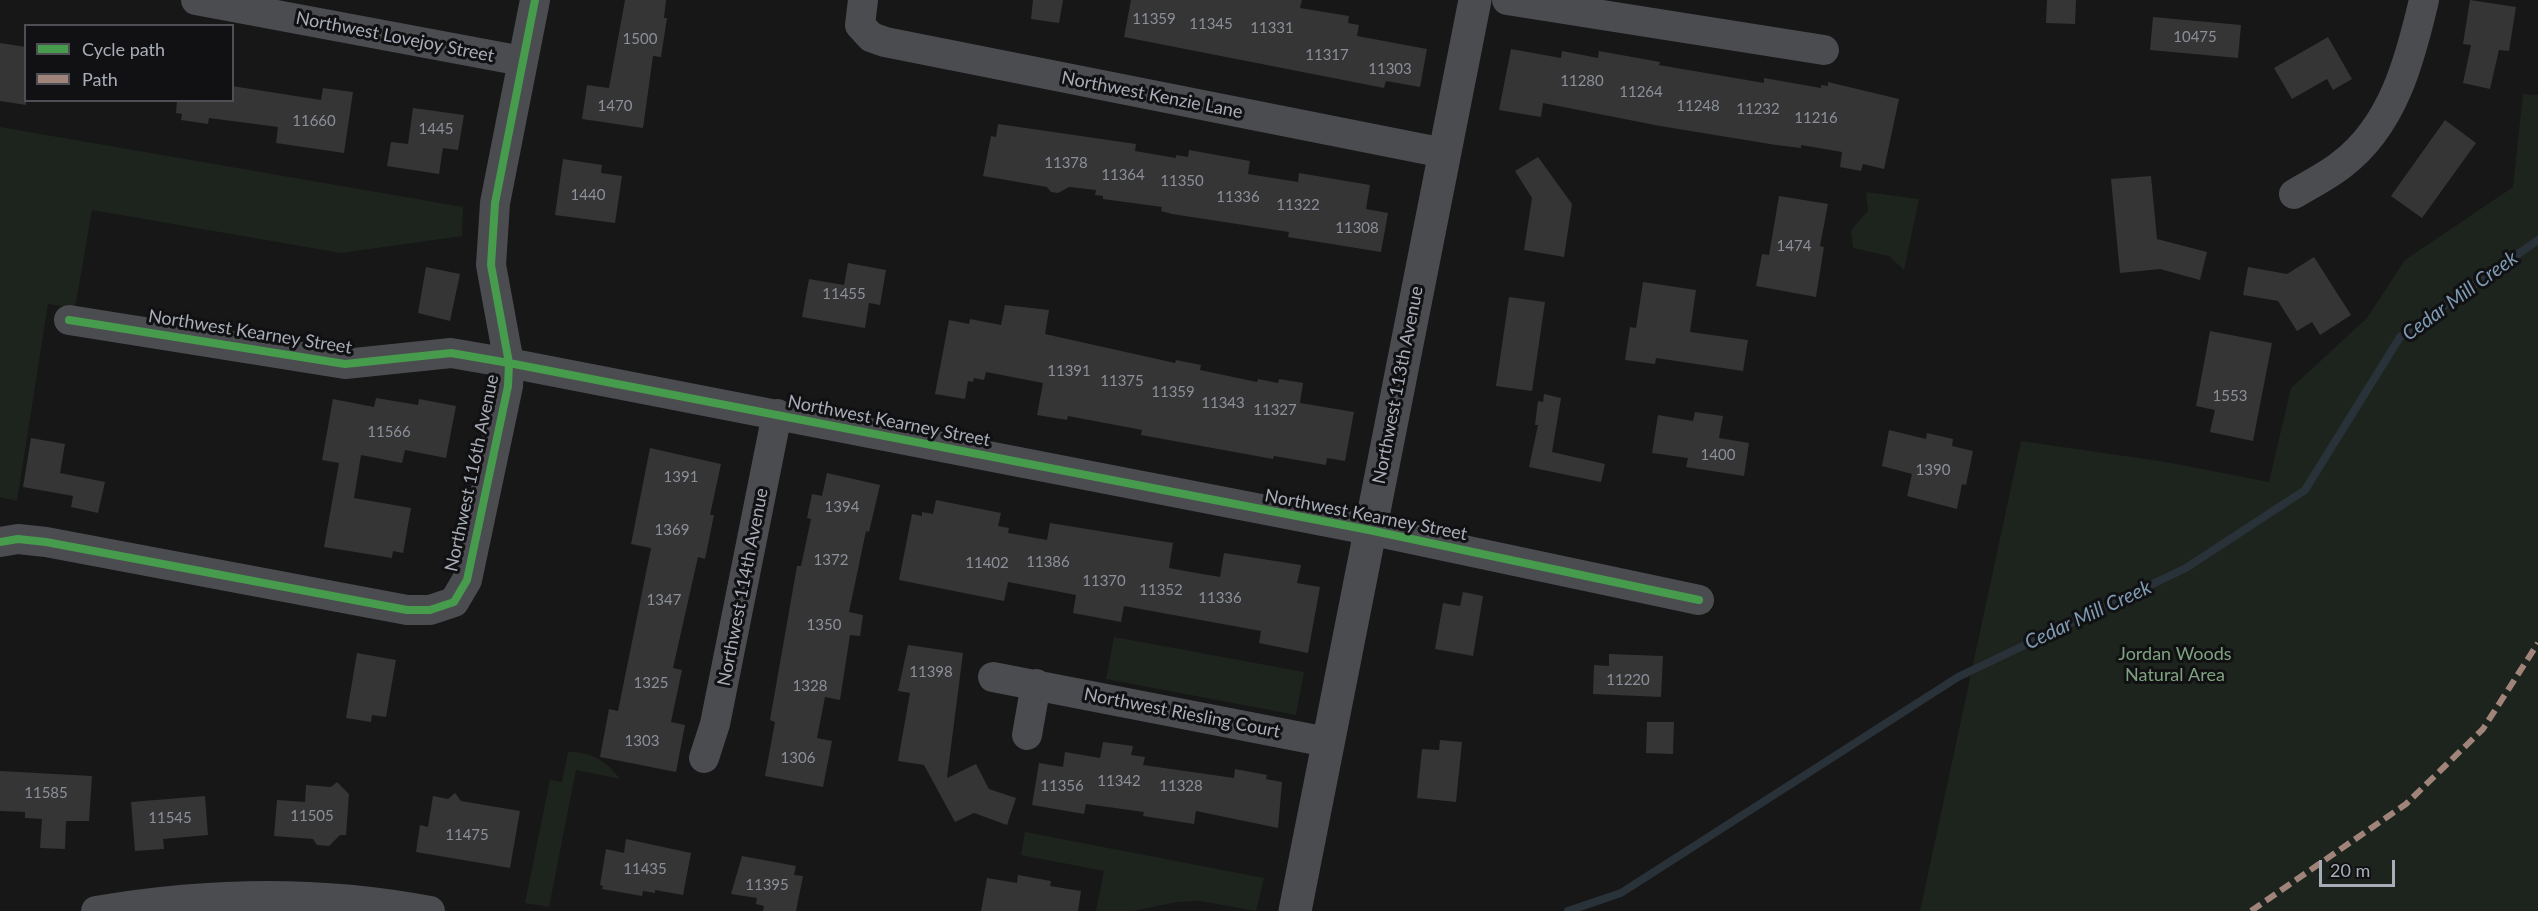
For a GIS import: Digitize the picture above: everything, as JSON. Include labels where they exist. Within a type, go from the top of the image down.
[{"type":"street","name":"Northwest 116th Avenue","points":[[0,542],[18,539],[46,542],[407,610],[430,610],[454,602],[467,580],[507,386],[509,363],[491,265],[495,203],[535,0]]},
{"type":"street","name":"Northwest Kenzie Lane","points":[[863,0],[860,25],[863,31],[885,42],[1443,153]]},
{"type":"street","name":"Northwest 113th Avenue","points":[[1295,911],[1475,0]]},
{"type":"street","points":[[1507,0],[1824,50]]},
{"type":"street","points":[[2294,194],[2341,166],[2358,151],[2378,126],[2410,60],[2424,0]]},
{"type":"street","name":"Northwest Lovejoy Street","points":[[202,1],[522,61]]},
{"type":"street","name":"Northwest Kearney Street","points":[[69,320],[345,364],[451,353],[1370,530],[1699,600]]},
{"type":"street","name":"Northwest 114th Avenue","points":[[704,758],[715,724],[777,414]]},
{"type":"street","name":"Northwest Riesling Court","points":[[993,677],[1328,742]]},
{"type":"street","points":[[1027,735],[1036,684]]},
{"type":"street","points":[[96,911],[202,897],[277,896],[352,899],[430,911]]},
{"type":"green space","name":"Jordan Woods Natural Area","points":[[2523,94],[2538,95],[2538,911],[1920,911],[2021,441],[2166,462],[2269,482],[2291,388],[2367,318],[2405,260],[2513,187]]},
{"type":"green space","points":[[0,127],[463,207],[462,236],[341,253],[92,210],[75,308],[48,304],[17,501],[0,497]]},
{"type":"green space","points":[[1866,192],[1919,199],[1904,270],[1889,256],[1853,248],[1851,230],[1868,211]]},
{"type":"green space","points":[[1114,637],[1304,672],[1296,715],[1106,679]]},
{"type":"green space","points":[[568,752],[584,753],[597,758],[620,779],[576,770],[549,907],[525,903],[550,780],[562,782]]},
{"type":"green space","points":[[1025,832],[1264,878],[1256,911],[1200,901],[1177,902],[1133,911],[1096,911],[1104,871],[1021,855]]},
{"type":"building","points":[[625,0],[666,0],[664,18],[667,18],[661,57],[653,56],[643,128],[582,119],[587,85],[609,88]]},
{"type":"building","points":[[1033,0],[1063,0],[1059,23],[1031,19]]},
{"type":"building","points":[[1131,0],[1302,0],[1300,8],[1349,16],[1348,23],[1359,25],[1357,36],[1427,49],[1420,87],[1386,81],[1384,88],[1124,37]]},
{"type":"building","points":[[2047,0],[2076,0],[2075,24],[2046,23]]},
{"type":"building","points":[[2470,0],[2516,7],[2509,51],[2499,50],[2490,89],[2463,83],[2471,45],[2463,44]]},
{"type":"building","points":[[2153,17],[2241,25],[2238,58],[2150,50]]},
{"type":"building","points":[[2328,37],[2352,79],[2333,90],[2327,79],[2292,99],[2274,68]]},
{"type":"building","points":[[0,43],[24,47],[24,102],[26,105],[0,101]]},
{"type":"building","points":[[1511,49],[1561,58],[1562,51],[1598,58],[1599,51],[1660,62],[1659,65],[1764,83],[1764,78],[1821,88],[1821,85],[1828,86],[1828,82],[1899,99],[1884,169],[1863,164],[1861,171],[1840,167],[1842,152],[1801,145],[1801,148],[1776,145],[1660,126],[1543,103],[1541,117],[1499,110]]},
{"type":"building","points":[[234,86],[321,100],[323,88],[353,92],[344,153],[276,143],[278,127],[209,118],[208,124],[181,120],[182,114],[176,113],[177,102],[234,102]]},
{"type":"building","points":[[413,108],[464,115],[458,150],[443,148],[439,174],[387,166],[391,142],[408,144]]},
{"type":"building","points":[[2445,120],[2476,143],[2422,218],[2391,196]]},
{"type":"building","points":[[998,124],[1136,144],[1135,151],[1176,158],[1176,155],[1188,157],[1189,150],[1250,161],[1248,174],[1298,182],[1299,173],[1370,185],[1366,209],[1388,213],[1381,252],[1288,237],[1289,232],[1172,214],[1161,211],[1162,207],[1103,199],[1103,196],[1095,195],[1096,190],[1069,187],[1058,193],[1051,192],[1047,187],[983,176],[991,136],[996,137]]},
{"type":"building","points":[[1538,157],[1572,204],[1564,257],[1524,250],[1532,198],[1515,171]]},
{"type":"building","points":[[563,159],[602,165],[601,173],[622,176],[615,223],[555,215]]},
{"type":"building","points":[[2151,176],[2157,239],[2207,252],[2200,280],[2160,269],[2120,273],[2111,179]]},
{"type":"building","points":[[1779,196],[1828,204],[1820,246],[1824,247],[1816,297],[1756,286],[1762,254],[1769,255]]},
{"type":"building","points":[[2314,257],[2351,315],[2320,335],[2312,322],[2297,331],[2278,301],[2243,295],[2248,267],[2287,274]]},
{"type":"building","points":[[848,263],[886,270],[880,305],[869,303],[865,328],[802,317],[809,279],[844,285]]},
{"type":"building","points":[[426,267],[460,274],[450,321],[418,313]]},
{"type":"building","points":[[1643,282],[1696,290],[1690,332],[1748,340],[1743,371],[1656,358],[1655,364],[1625,360],[1630,327],[1636,328]]},
{"type":"building","points":[[1509,297],[1545,302],[1532,391],[1496,386]]},
{"type":"building","points":[[1005,305],[1049,310],[1045,334],[1175,363],[1176,360],[1201,365],[1200,370],[1257,382],[1258,379],[1278,383],[1279,379],[1303,383],[1300,403],[1354,412],[1345,461],[1327,458],[1326,465],[1274,456],[1273,459],[1141,435],[1142,430],[1068,416],[1067,420],[1037,415],[1043,383],[986,372],[984,380],[974,378],[973,382],[968,381],[965,399],[935,394],[949,320],[969,324],[970,319],[1001,325]]},
{"type":"building","points":[[2210,331],[2272,343],[2253,441],[2210,432],[2215,410],[2196,406]]},
{"type":"building","points":[[1544,394],[1561,398],[1552,452],[1605,464],[1601,482],[1529,467],[1538,425],[1535,425],[1538,401],[1543,402]]},
{"type":"building","points":[[376,398],[418,405],[419,399],[456,406],[446,458],[405,450],[402,463],[361,455],[354,498],[411,508],[403,553],[393,551],[392,558],[324,547],[339,463],[322,460],[333,399],[374,407]]},
{"type":"building","points":[[1695,412],[1723,416],[1719,438],[1749,443],[1744,476],[1686,467],[1688,458],[1652,453],[1658,415],[1693,421]]},
{"type":"building","points":[[1889,430],[1926,439],[1927,433],[1953,439],[1952,446],[1973,451],[1966,485],[1962,484],[1957,509],[1907,496],[1912,474],[1882,466]]},
{"type":"building","points":[[31,438],[65,444],[60,473],[105,482],[98,513],[71,507],[73,496],[23,487]]},
{"type":"building","points":[[650,448],[721,464],[710,515],[714,515],[705,559],[698,557],[673,668],[682,670],[671,722],[685,725],[676,772],[600,757],[609,709],[618,711],[651,548],[631,544]]},
{"type":"building","points":[[827,473],[880,485],[869,532],[866,531],[849,612],[863,615],[860,636],[850,635],[840,700],[825,697],[817,738],[832,741],[823,787],[765,776],[775,722],[770,720],[797,566],[801,566],[811,519],[807,518],[812,494],[822,496]]},
{"type":"building","points":[[936,500],[1001,513],[998,526],[1009,528],[1008,533],[1047,540],[1050,523],[1173,543],[1169,568],[1191,572],[1220,577],[1224,553],[1301,565],[1297,583],[1320,587],[1308,653],[1259,643],[1261,631],[1124,606],[1121,622],[1073,613],[1076,595],[1008,582],[1004,601],[899,580],[912,514],[922,516],[922,512],[933,514]]},
{"type":"building","points":[[1463,592],[1483,596],[1473,656],[1435,649],[1443,603],[1460,606]]},
{"type":"building","points":[[908,645],[963,653],[947,778],[976,764],[989,789],[1016,798],[1007,825],[974,813],[955,822],[924,765],[898,761],[910,693],[898,691]]},
{"type":"building","points":[[357,653],[396,660],[386,717],[372,715],[371,722],[346,718]]},
{"type":"building","points":[[1609,654],[1663,656],[1661,697],[1593,694],[1594,665],[1609,666]]},
{"type":"building","points":[[1647,722],[1674,722],[1673,754],[1646,753]]},
{"type":"building","points":[[1440,740],[1462,742],[1456,802],[1417,798],[1422,749],[1439,750]]},
{"type":"building","points":[[1103,742],[1133,746],[1131,755],[1145,757],[1143,765],[1234,778],[1235,769],[1267,775],[1266,779],[1282,782],[1278,828],[1196,811],[1194,824],[1143,816],[1144,812],[1086,804],[1084,814],[1032,805],[1039,763],[1063,767],[1065,752],[1100,758]]},
{"type":"building","points":[[0,771],[92,776],[89,821],[66,821],[65,849],[40,848],[42,819],[25,818],[25,812],[0,811]]},
{"type":"building","points":[[337,782],[349,794],[346,835],[340,835],[329,846],[317,845],[313,839],[274,836],[277,800],[305,802],[306,785],[331,787]]},
{"type":"building","points":[[455,793],[461,801],[520,811],[510,868],[416,852],[420,825],[428,827],[433,796],[448,799]]},
{"type":"building","points":[[205,796],[208,835],[163,839],[164,849],[135,851],[131,802]]},
{"type":"building","points":[[626,839],[691,853],[683,895],[655,890],[655,893],[643,891],[642,896],[602,889],[603,886],[600,885],[606,849],[624,853]]},
{"type":"building","points":[[742,856],[796,866],[794,875],[803,876],[796,911],[763,911],[764,906],[756,904],[757,898],[731,894]]},
{"type":"building","points":[[1018,875],[1051,881],[1050,886],[1081,891],[1078,911],[981,911],[987,878],[1017,883]]},
{"type":"waterway","name":"Cedar Mill Creek","points":[[1568,911],[1621,893],[1958,677],[2186,568],[2305,490],[2400,337],[2538,240]]},
{"type":"marked path","points":[[2251,911],[2406,804],[2483,729],[2538,643]]},
{"type":"cycle path","points":[[0,542],[18,539],[46,542],[407,610],[430,610],[454,602],[467,580],[508,386],[509,363],[491,265],[495,203],[535,0]]},
{"type":"cycle path","points":[[69,320],[345,364],[451,353],[1369,530],[1699,600]]}]
